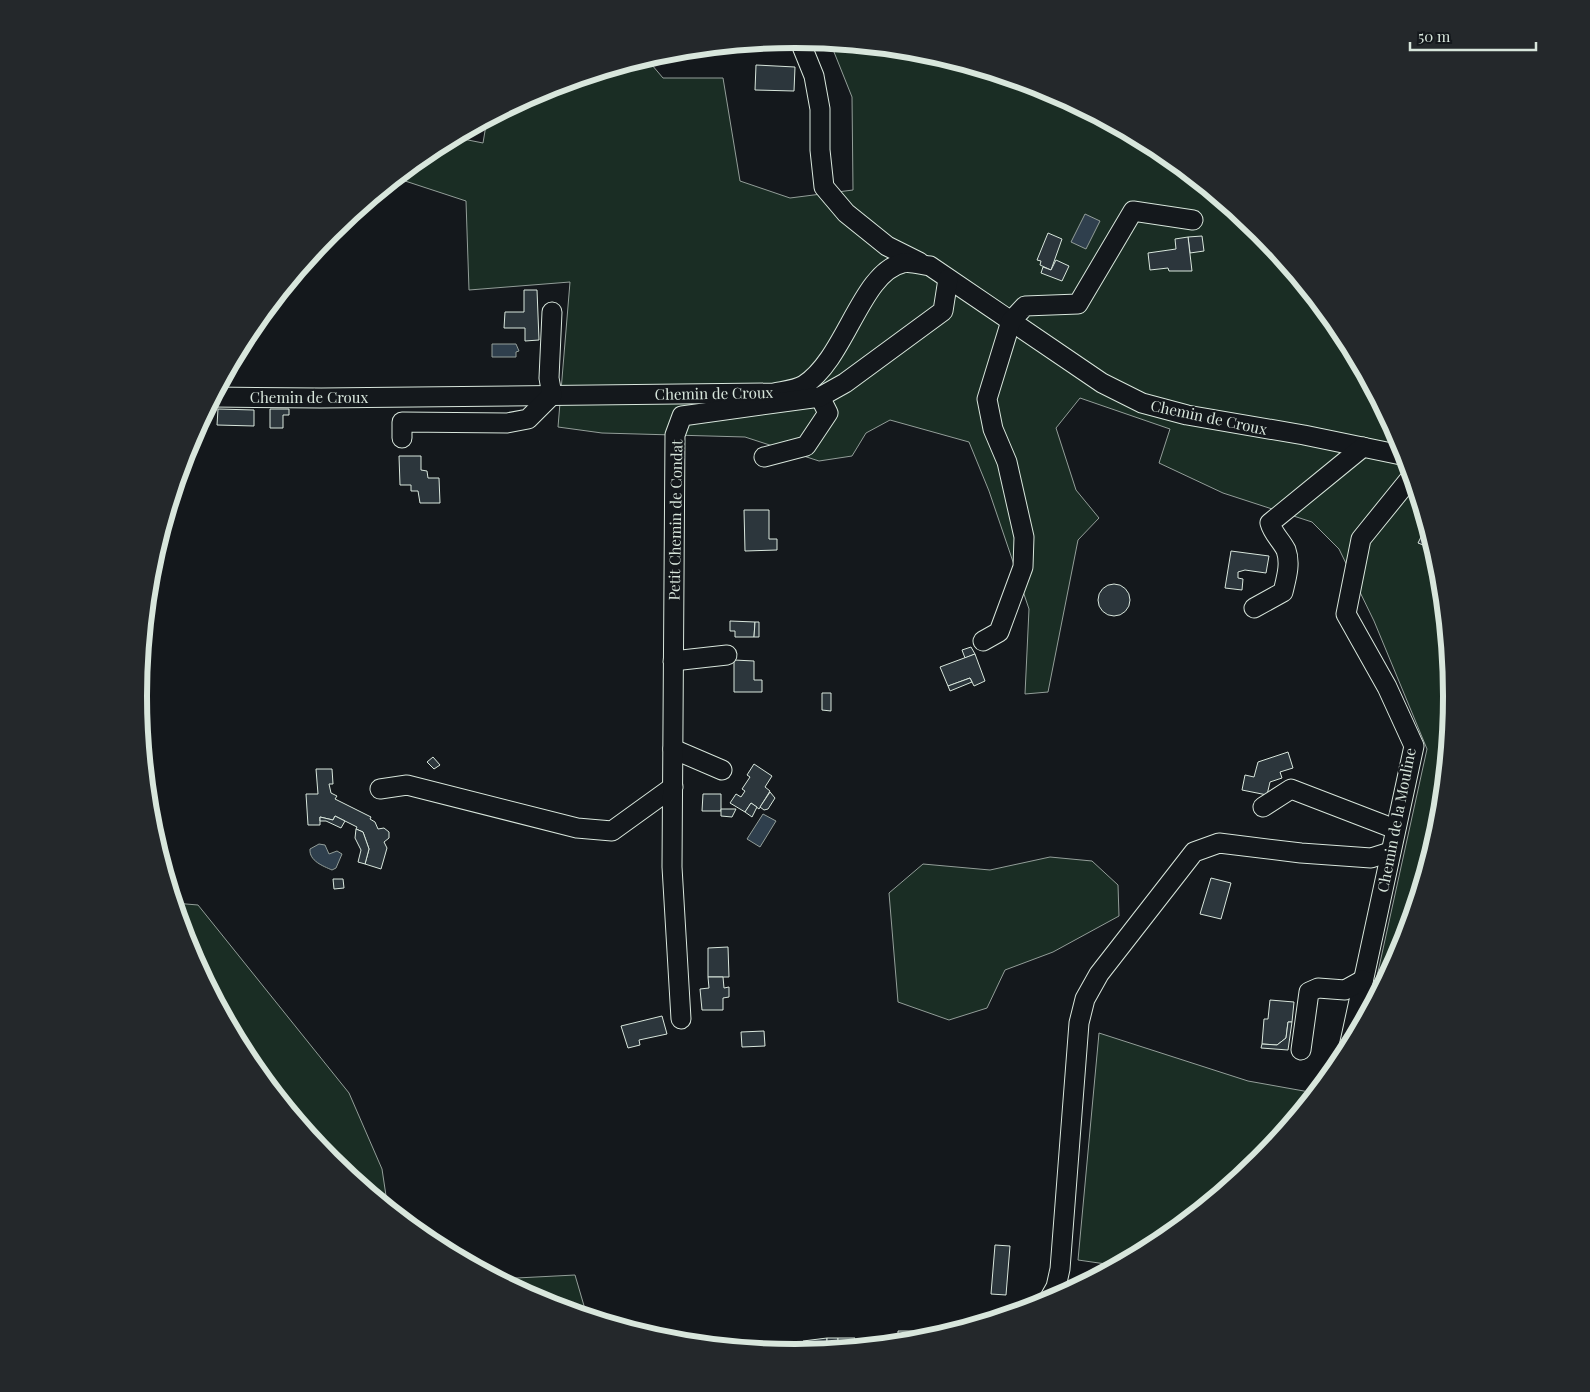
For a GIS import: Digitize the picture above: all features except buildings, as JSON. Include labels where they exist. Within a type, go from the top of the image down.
[{"type":"street","points":[[803,48],[814,76],[820,109],[820,150],[824,187],[846,213],[887,246],[930,266]]},
{"type":"street","points":[[983,640],[999,632],[1023,567],[1024,537],[1019,510],[1007,462],[993,429],[988,399],[1012,321],[1025,306],[1078,304],[1133,211],[1193,220]]},
{"type":"street","name":"Chemin de Croux","points":[[219,397],[322,398],[765,393],[802,386],[822,370],[844,339],[865,297],[882,273],[904,262],[930,266],[1102,383],[1142,403],[1187,415],[1396,454]]},
{"type":"street","name":"Petit Chemin de Condat","points":[[681,1019],[674,888],[673,660],[675,435],[682,416],[820,397],[845,383],[943,311],[948,279]]},
{"type":"street","points":[[402,438],[402,422],[507,423],[528,419],[552,394],[549,378],[552,312]]},
{"type":"street","points":[[764,457],[806,446],[828,413],[820,397]]},
{"type":"street","points":[[1254,608],[1283,592],[1289,570],[1286,550],[1273,534],[1270,523],[1363,448]]},
{"type":"street","name":"Chemin de la Mouline","points":[[1353,1025],[1414,746],[1387,687],[1346,614],[1361,539],[1407,482]]},
{"type":"street","points":[[673,660],[727,655]]},
{"type":"street","points":[[673,749],[722,770]]},
{"type":"street","points":[[380,789],[407,785],[577,828],[612,831],[673,787]]},
{"type":"street","points":[[1263,807],[1292,789],[1395,829]]},
{"type":"street","points":[[1054,1290],[1060,1269],[1079,1023],[1084,999],[1099,974],[1194,852],[1219,843],[1301,853],[1372,858],[1390,852]]},
{"type":"street","points":[[1302,1050],[1309,992],[1318,988],[1345,990],[1363,980]]},
{"type":"green space","points":[[833,49],[880,53],[922,60],[963,70],[1043,97],[1082,114],[1119,134],[1190,182],[1223,208],[1254,237],[1283,268],[1309,301],[1357,372],[1377,409],[1394,448],[1421,528],[1431,569],[1438,611],[1444,696],[1438,781],[1431,823],[1409,904],[1374,988],[1427,749],[1374,621],[1339,549],[1312,522],[1223,493],[1159,463],[1170,429],[1080,398],[1056,428],[1076,490],[1099,518],[1078,540],[1048,692],[1025,694],[1029,609],[989,491],[969,442],[890,420],[866,433],[852,456],[819,461],[745,437],[602,433],[558,427],[570,282],[469,290],[466,201],[403,180],[463,139],[483,143],[486,126],[508,114],[587,82],[651,64],[663,78],[723,78],[740,181],[790,198],[853,190],[852,97]]},
{"type":"green space","points":[[1050,857],[1092,861],[1118,885],[1119,916],[1053,952],[1005,970],[987,1008],[949,1020],[898,1002],[889,893],[923,864],[990,870]]},
{"type":"green space","points":[[181,904],[198,905],[349,1093],[382,1169],[387,1199],[336,1155],[307,1124],[281,1091],[233,1020],[213,983]]},
{"type":"green space","points":[[1099,1033],[1248,1081],[1308,1092],[1283,1124],[1254,1155],[1223,1184],[1190,1210],[1155,1235],[1106,1265],[1078,1260]]},
{"type":"green space","points":[[575,1275],[585,1309],[547,1295],[509,1278]]},
{"type":"water","points":[[1085,214],[1100,221],[1086,249],[1071,242]]},
{"type":"water","points":[[492,344],[516,344],[519,351],[516,352],[516,357],[492,357]]},
{"type":"water","points":[[763,814],[776,821],[760,847],[747,839]]},
{"type":"water","points":[[319,844],[325,845],[329,854],[337,851],[342,854],[336,868],[332,870],[314,860],[310,849]]}]
